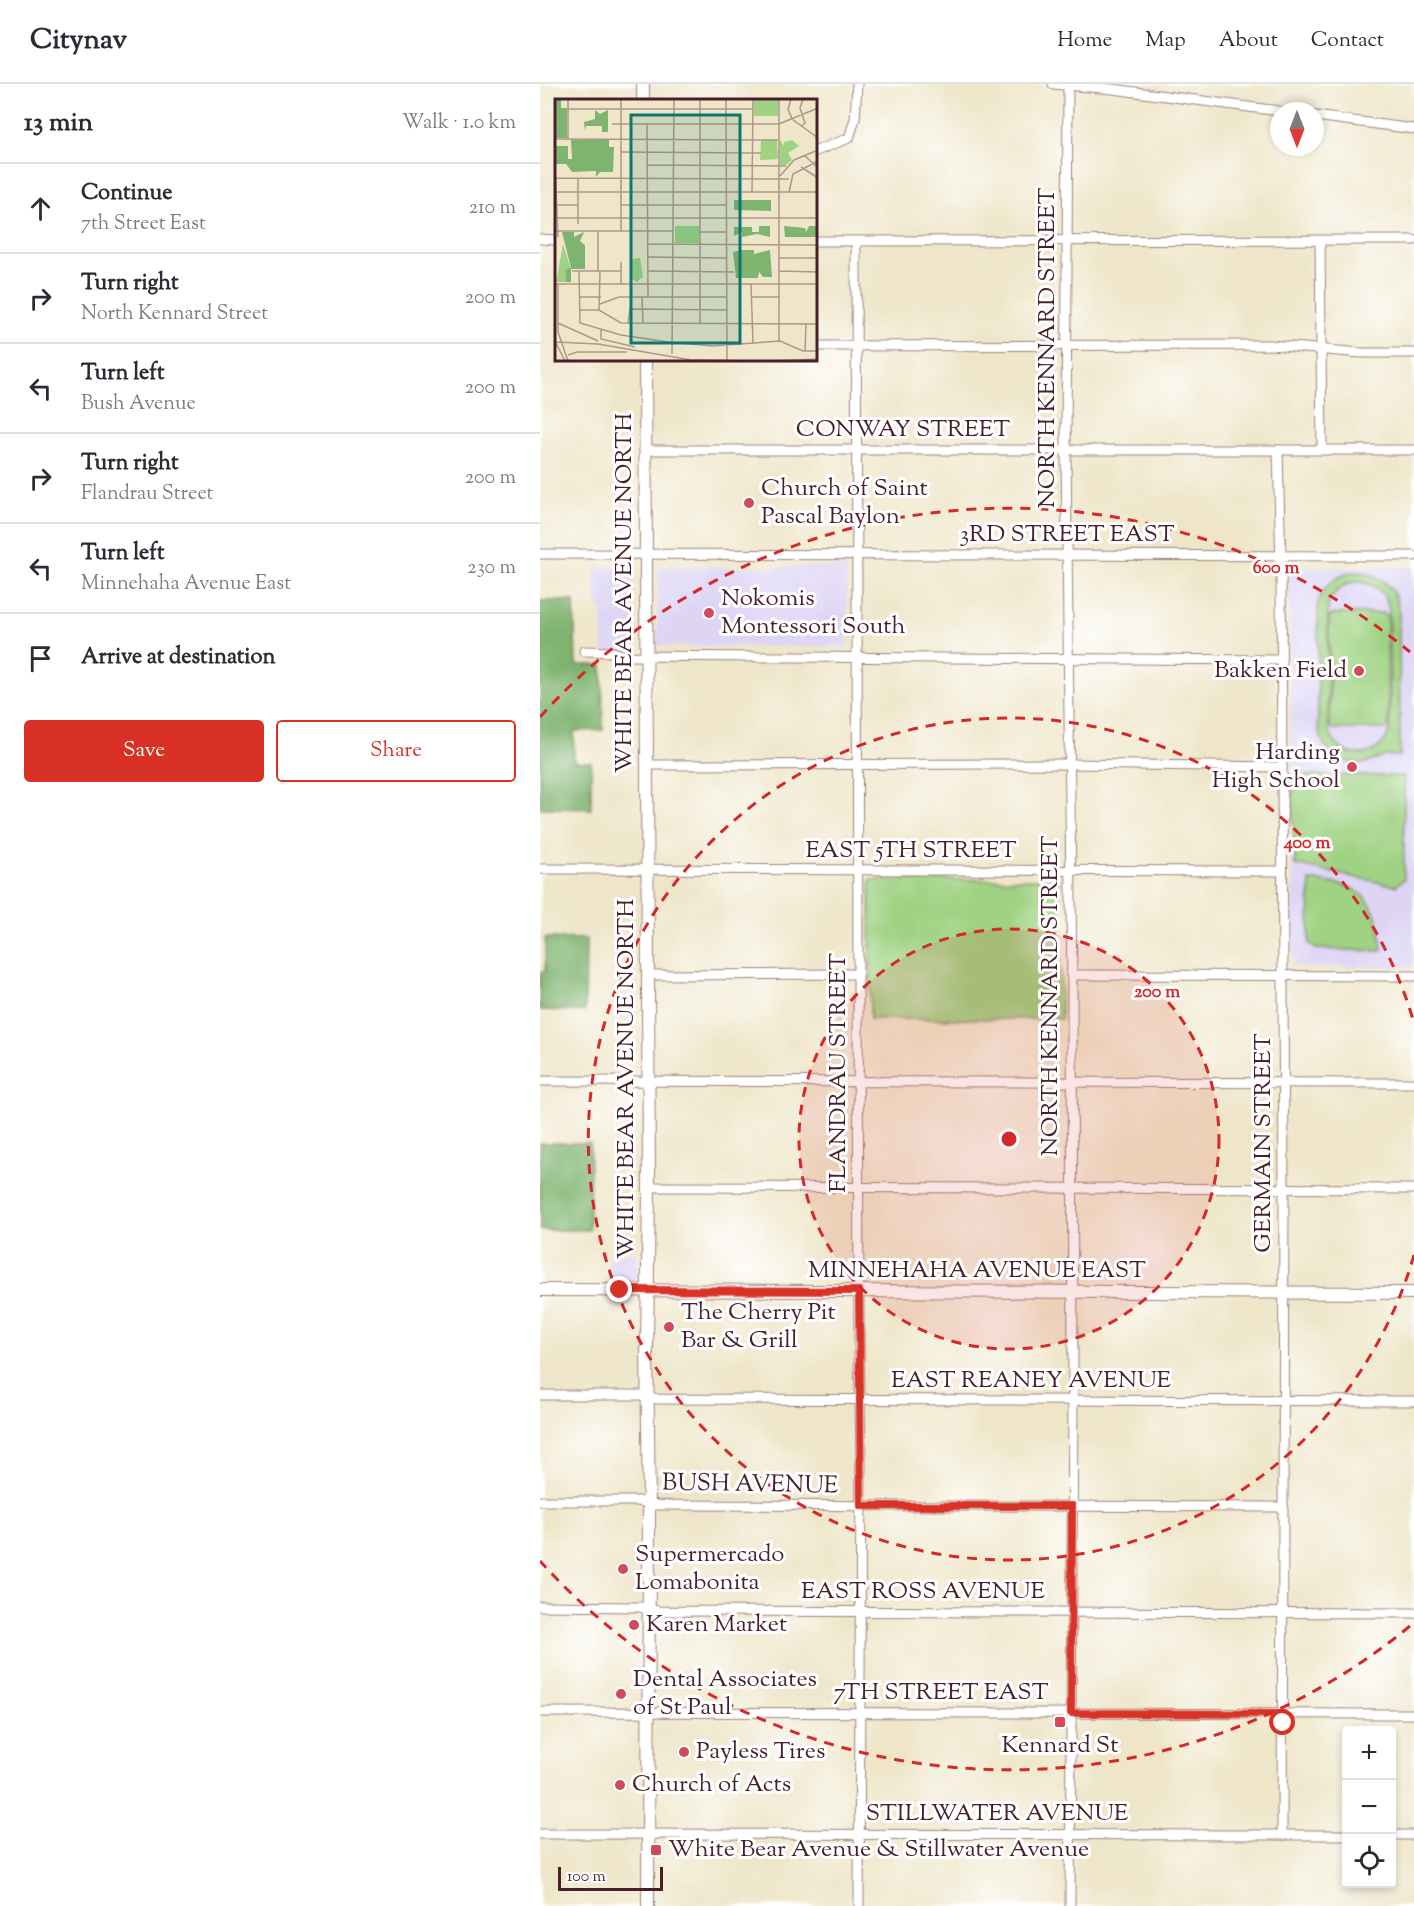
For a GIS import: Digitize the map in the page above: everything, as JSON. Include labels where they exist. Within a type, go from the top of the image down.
[{"type":"main road","name":"WHITE BEAR AVENUE NORTH","points":[[645,362],[649,1081],[648,1906]]},
{"type":"main road","name":"MINNEHAHA AVENUE EAST","points":[[540,1290],[1414,1293]]},
{"type":"street","points":[[818,150],[849,138],[855,119],[857,84]]},
{"type":"street","points":[[1053,84],[1113,89],[1270,110]]},
{"type":"street","name":"NORTH KENNARD STREET","points":[[1068,85],[1066,450],[1072,1188],[1070,1906]]},
{"type":"street","points":[[1324,117],[1414,129]]},
{"type":"street","points":[[540,239],[555,240]]},
{"type":"street","points":[[1320,240],[1322,450]]},
{"type":"street","points":[[818,241],[1414,240]]},
{"type":"street","name":"FLANDRAU STREET","points":[[856,241],[858,1188],[861,1400],[859,1906]]},
{"type":"street","points":[[818,346],[1270,345],[1361,353],[1414,353]]},
{"type":"street","name":"CONWAY STREET","points":[[645,450],[1414,450]]},
{"type":"street","name":"GERMAIN STREET","points":[[1278,450],[1284,1189],[1282,1835]]},
{"type":"street","name":"3RD STREET EAST","points":[[540,554],[1414,556]]},
{"type":"street","points":[[584,651],[613,652],[625,656],[1280,660]]},
{"type":"street","points":[[648,765],[1069,764],[1282,767]]},
{"type":"street","name":"EAST 5TH STREET","points":[[540,869],[1282,871]]},
{"type":"street","points":[[647,975],[858,974]]},
{"type":"street","points":[[1071,975],[1414,976]]},
{"type":"street","points":[[540,1080],[1414,1083]]},
{"type":"street","points":[[649,1187],[1414,1189]]},
{"type":"street","name":"EAST REANEY AVENUE","points":[[540,1395],[640,1395],[658,1399],[1414,1401]]},
{"type":"street","name":"BUSH AVENUE","points":[[540,1501],[638,1501],[657,1505],[1283,1507]]},
{"type":"street","name":"EAST ROSS AVENUE","points":[[540,1606],[640,1607],[669,1611],[1414,1613]]},
{"type":"street","name":"7TH STREET EAST","points":[[540,1712],[1414,1714]]},
{"type":"street","name":"STILLWATER AVENUE","points":[[540,1834],[1342,1835]]},
{"type":"street","points":[[1396,1835],[1414,1835]]},
{"type":"shaded area","points":[[658,567],[847,567],[847,647],[657,646]]},
{"type":"shaded area","name":"Harding High School","points":[[1414,567],[1414,967],[1293,967],[1289,568]]},
{"type":"shaded area","points":[[595,568],[633,568],[635,652],[603,651],[602,608],[596,607]]},
{"type":"shaded area","points":[[609,1253],[638,1253],[638,1280],[609,1282]]},
{"type":"green space","points":[[1362,572],[1371,574],[1385,583],[1395,596],[1399,614],[1400,756],[1383,756],[1366,763],[1346,762],[1332,754],[1322,741],[1318,725],[1318,602],[1327,586],[1347,574]],"holes":[[[1361,582],[1377,589],[1385,597],[1389,609],[1390,728],[1385,740],[1377,748],[1368,753],[1358,754],[1347,752],[1339,746],[1332,737],[1328,725],[1328,605],[1332,596],[1342,587]]]},
{"type":"green space","points":[[540,601],[574,601],[576,665],[602,665],[603,730],[574,731],[574,762],[591,762],[591,809],[540,808]]},
{"type":"green space","name":"Bakken Field","points":[[1384,613],[1387,615],[1388,727],[1385,729],[1333,729],[1330,727],[1329,616],[1332,614]]},
{"type":"green space","points":[[1306,775],[1404,776],[1404,879],[1396,886],[1295,865],[1292,794]]},
{"type":"green space","points":[[1060,879],[1061,1019],[870,1019],[870,880]]},
{"type":"green space","points":[[1310,881],[1343,885],[1364,897],[1376,918],[1382,951],[1316,949],[1309,943]]},
{"type":"green space","points":[[545,938],[586,939],[585,1011],[540,1010],[540,972],[545,971]]},
{"type":"green space","points":[[540,1143],[590,1143],[589,1230],[540,1230]]},
{"type":"place","name":"Church of Saint Pascal Baylon","points":[[749,503]]},
{"type":"place","name":"Nokomis Montessori South","points":[[709,613]]},
{"type":"place","name":"Bakken Field","points":[[1359,671]]},
{"type":"place","name":"Harding High School","points":[[1352,767]]},
{"type":"place","name":"The Cherry Pit Bar & Grill","points":[[669,1327]]},
{"type":"place","name":"Supermercado Lomabonita","points":[[623,1569]]},
{"type":"place","name":"Karen Market","points":[[634,1625]]},
{"type":"place","name":"Dental Associates of St Paul","points":[[621,1694]]},
{"type":"place","name":"Kennard St","points":[[1060,1722]]},
{"type":"place","name":"Payless Tires","points":[[684,1752]]},
{"type":"place","name":"Church of Acts","points":[[620,1785]]},
{"type":"place","name":"White Bear Avenue & Stillwater Avenue","points":[[656,1850]]},
{"type":"route","points":[[620,1290],[859,1291],[861,1506],[1072,1506],[1071,1713],[1283,1714],[1283,1723]]}]
